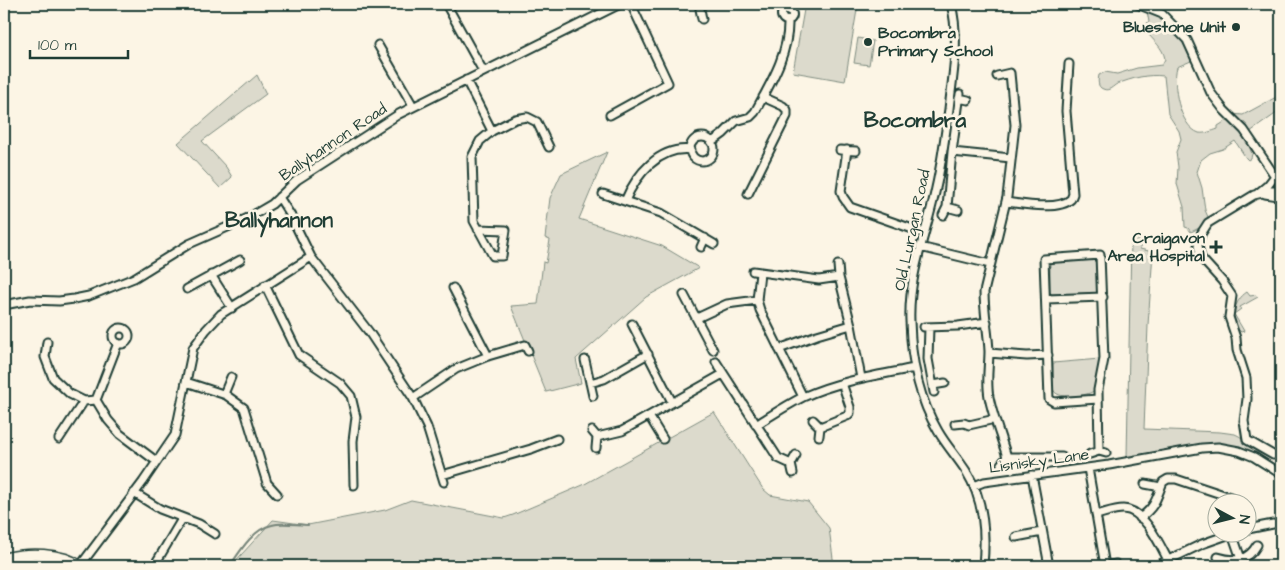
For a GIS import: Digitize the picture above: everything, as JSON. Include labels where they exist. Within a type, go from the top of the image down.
[{"type":"main road","points":[[4,558],[27,554],[44,555],[61,558],[80,566]]},
{"type":"street","points":[[446,4],[483,71]]},
{"type":"street","name":"Ballyhannon Road","points":[[4,305],[30,300],[59,301],[74,299],[104,290],[148,270],[204,236],[248,218],[272,204],[303,176],[413,106],[620,4]]},
{"type":"street","points":[[610,115],[668,83],[631,4]]},
{"type":"street","points":[[699,4],[702,19]]},
{"type":"street","name":"Old Lurgan Road","points":[[951,4],[956,36],[954,72],[936,188],[911,288],[910,312],[915,368],[924,400],[937,430],[974,486],[984,522],[982,566]]},
{"type":"street","points":[[1137,4],[1162,14],[1187,40],[1211,93],[1224,110],[1244,130],[1278,178],[1260,194]]},
{"type":"street","points":[[712,142],[724,134],[736,121],[750,117],[755,112],[780,63],[788,36],[788,21],[793,14],[785,7]]},
{"type":"street","points":[[378,46],[413,106]]},
{"type":"street","points":[[1006,202],[1051,206],[1062,204],[1071,199],[1073,194],[1066,112],[1069,64]]},
{"type":"street","points":[[997,76],[1010,70],[1015,125],[1006,202],[984,292],[989,353],[987,378],[989,398],[1007,457]]},
{"type":"street","points":[[466,80],[492,131]]},
{"type":"street","points":[[943,215],[947,207],[960,96],[968,100]]},
{"type":"street","points":[[748,194],[787,116],[787,110],[783,106],[763,97]]},
{"type":"street","points":[[478,229],[506,230],[502,256],[493,256],[478,229],[474,221],[472,157],[480,141],[492,131],[515,119],[527,117],[537,122],[549,147]]},
{"type":"street","points":[[706,137],[712,142],[714,153],[705,161],[701,161],[694,157],[690,150],[692,143],[698,138],[706,137]]},
{"type":"street","points":[[625,201],[635,180],[647,166],[681,149],[690,150]]},
{"type":"street","points":[[856,150],[843,150],[841,191],[850,207],[924,233]]},
{"type":"street","points":[[952,152],[1011,158]]},
{"type":"street","points":[[1273,455],[1247,440],[1244,421],[1247,399],[1246,378],[1229,317],[1232,296],[1218,276],[1201,258],[1198,246],[1208,223],[1260,194],[1272,190],[1281,190]]},
{"type":"street","points":[[603,194],[661,213],[714,244]]},
{"type":"street","points":[[1260,194],[1281,195]]},
{"type":"street","points":[[279,197],[291,216],[311,257],[369,332],[413,398],[426,427],[443,478],[554,440],[554,449]]},
{"type":"street","points":[[947,207],[958,210]]},
{"type":"street","points":[[700,247],[705,238]]},
{"type":"street","points":[[920,247],[990,264]]},
{"type":"street","points":[[1090,454],[1102,452],[1098,399],[1104,359],[1100,255],[1044,259],[1049,399],[1054,402],[1098,399]]},
{"type":"street","points":[[80,566],[175,435],[193,348],[206,330],[221,314],[311,257]]},
{"type":"street","points":[[186,289],[240,260]]},
{"type":"street","points":[[838,265],[861,378]]},
{"type":"street","points":[[803,397],[760,310],[757,300],[756,272],[818,280],[839,277]]},
{"type":"street","points":[[211,275],[232,308]]},
{"type":"street","points":[[265,285],[299,355],[340,383],[351,396],[356,416],[353,441],[354,485]]},
{"type":"street","points":[[453,288],[488,356]]},
{"type":"street","points":[[684,295],[713,350]]},
{"type":"street","points":[[1046,299],[1102,297]]},
{"type":"street","points":[[697,318],[727,304],[757,300]]},
{"type":"street","points":[[945,382],[934,389],[928,359],[926,327],[958,326],[986,322]]},
{"type":"street","points":[[632,324],[672,402]]},
{"type":"street","points":[[779,349],[817,334],[851,326]]},
{"type":"street","points":[[47,342],[45,357],[53,378],[70,394],[84,401],[96,400]]},
{"type":"street","points":[[96,400],[118,343]]},
{"type":"street","points":[[413,398],[456,369],[488,356],[525,345],[528,351]]},
{"type":"street","points":[[989,353],[1048,356]]},
{"type":"street","points":[[590,383],[604,379],[648,354]]},
{"type":"street","points":[[585,360],[593,396]]},
{"type":"street","points":[[716,362],[778,458],[791,464]]},
{"type":"street","points":[[756,424],[803,397],[842,383],[915,368]]},
{"type":"street","points":[[597,438],[617,433],[723,374]]},
{"type":"street","points":[[224,394],[232,377]]},
{"type":"street","points":[[186,382],[224,394],[244,408],[267,483],[277,494]]},
{"type":"street","points":[[820,427],[847,416],[850,412],[842,383]]},
{"type":"street","points":[[96,400],[108,420],[120,434],[156,461]]},
{"type":"street","points":[[59,438],[84,401]]},
{"type":"street","points":[[649,416],[663,439]]},
{"type":"street","points":[[953,423],[969,425],[995,419]]},
{"type":"street","points":[[813,420],[820,427]]},
{"type":"street","points":[[819,436],[820,427]]},
{"type":"street","points":[[592,430],[597,438],[596,448]]},
{"type":"street","name":"Lisnisky Lane","points":[[974,486],[984,482],[1109,465],[1202,448],[1218,447],[1239,451],[1254,457],[1281,474]]},
{"type":"street","points":[[793,473],[791,464],[796,455]]},
{"type":"street","points":[[1001,464],[1007,457],[1058,455]]},
{"type":"street","points":[[1088,468],[1105,566],[1116,564]]},
{"type":"street","points":[[1032,475],[1049,566]]},
{"type":"street","points":[[1140,518],[1151,510],[1163,482],[1168,479],[1176,479],[1215,492]]},
{"type":"street","points":[[1145,484],[1161,487]]},
{"type":"street","points":[[134,494],[160,509],[199,524],[215,534]]},
{"type":"street","points":[[1096,514],[1123,509],[1131,511],[1154,534],[1168,560]]},
{"type":"street","points":[[154,566],[182,519]]},
{"type":"street","points":[[1258,527],[1272,524]]},
{"type":"street","points":[[1016,537],[1042,532]]},
{"type":"street","points":[[1156,566],[1208,542]]},
{"type":"street","points":[[1236,542],[1241,559]]},
{"type":"street","points":[[1218,556],[1230,560],[1241,559],[1252,553],[1257,545]]},
{"type":"shaded area","points":[[805,4],[858,4],[845,81],[793,72]]},
{"type":"shaded area","points":[[1147,11],[1154,13],[1168,23],[1185,46],[1191,61],[1177,67],[1176,74],[1176,94],[1186,122],[1192,129],[1201,133],[1218,129],[1218,126],[1226,121],[1230,122],[1247,140],[1252,154],[1248,160],[1235,141],[1223,149],[1210,153],[1201,160],[1197,172],[1208,217],[1203,226],[1191,232],[1185,227],[1184,207],[1177,184],[1178,167],[1176,152],[1181,139],[1179,131],[1168,114],[1164,76],[1134,78],[1107,90],[1101,88],[1098,83],[1099,75],[1105,72],[1117,74],[1137,68],[1162,65],[1165,59],[1162,51],[1146,31],[1147,23],[1149,22]]},
{"type":"shaded area","points":[[858,38],[873,41],[869,65],[854,63]]},
{"type":"shaded area","points":[[257,75],[266,94],[202,141],[226,167],[232,177],[220,188],[178,143]]},
{"type":"shaded area","points":[[1280,95],[1281,110],[1250,132],[1232,114],[1243,115]]},
{"type":"shaded area","points":[[607,152],[579,219],[662,246],[699,268],[646,297],[576,359],[581,383],[546,392],[511,306],[538,304],[543,262],[546,263],[550,240],[545,238],[550,198],[561,174]]},
{"type":"shaded area","points":[[1131,240],[1141,241],[1140,249],[1153,252],[1144,429],[1235,434],[1255,447],[1254,454],[1232,445],[1221,444],[1127,457]]},
{"type":"shaded area","points":[[1093,260],[1096,263],[1097,291],[1095,293],[1052,294],[1050,292],[1050,263]]},
{"type":"shaded area","points":[[1247,292],[1250,296],[1256,295],[1258,297],[1240,307],[1241,309],[1234,314],[1239,300]]},
{"type":"shaded area","points":[[1234,314],[1244,331],[1241,332],[1237,328]]},
{"type":"shaded area","points":[[1100,359],[1095,390],[1087,394],[1074,396],[1057,394],[1054,391],[1052,382],[1053,363]]},
{"type":"shaded area","points":[[714,412],[763,489],[770,495],[808,502],[829,528],[834,566],[231,566],[273,520],[308,525],[385,510],[411,500],[504,518],[583,485]]},
{"type":"waterway","points":[[230,566],[248,541],[265,527],[280,524],[308,525]]},
{"type":"place","name":"Bluestone Unit","points":[[1236,27]]},
{"type":"place","name":"Bocombra Primary School","points":[[868,42]]},
{"type":"place","name":"Craigavon Area Hospital","points":[[1216,247]]},
{"type":"district","name":"Bocombra","points":[[915,120]]},
{"type":"district","name":"Ballyhannon","points":[[279,220]]}]
